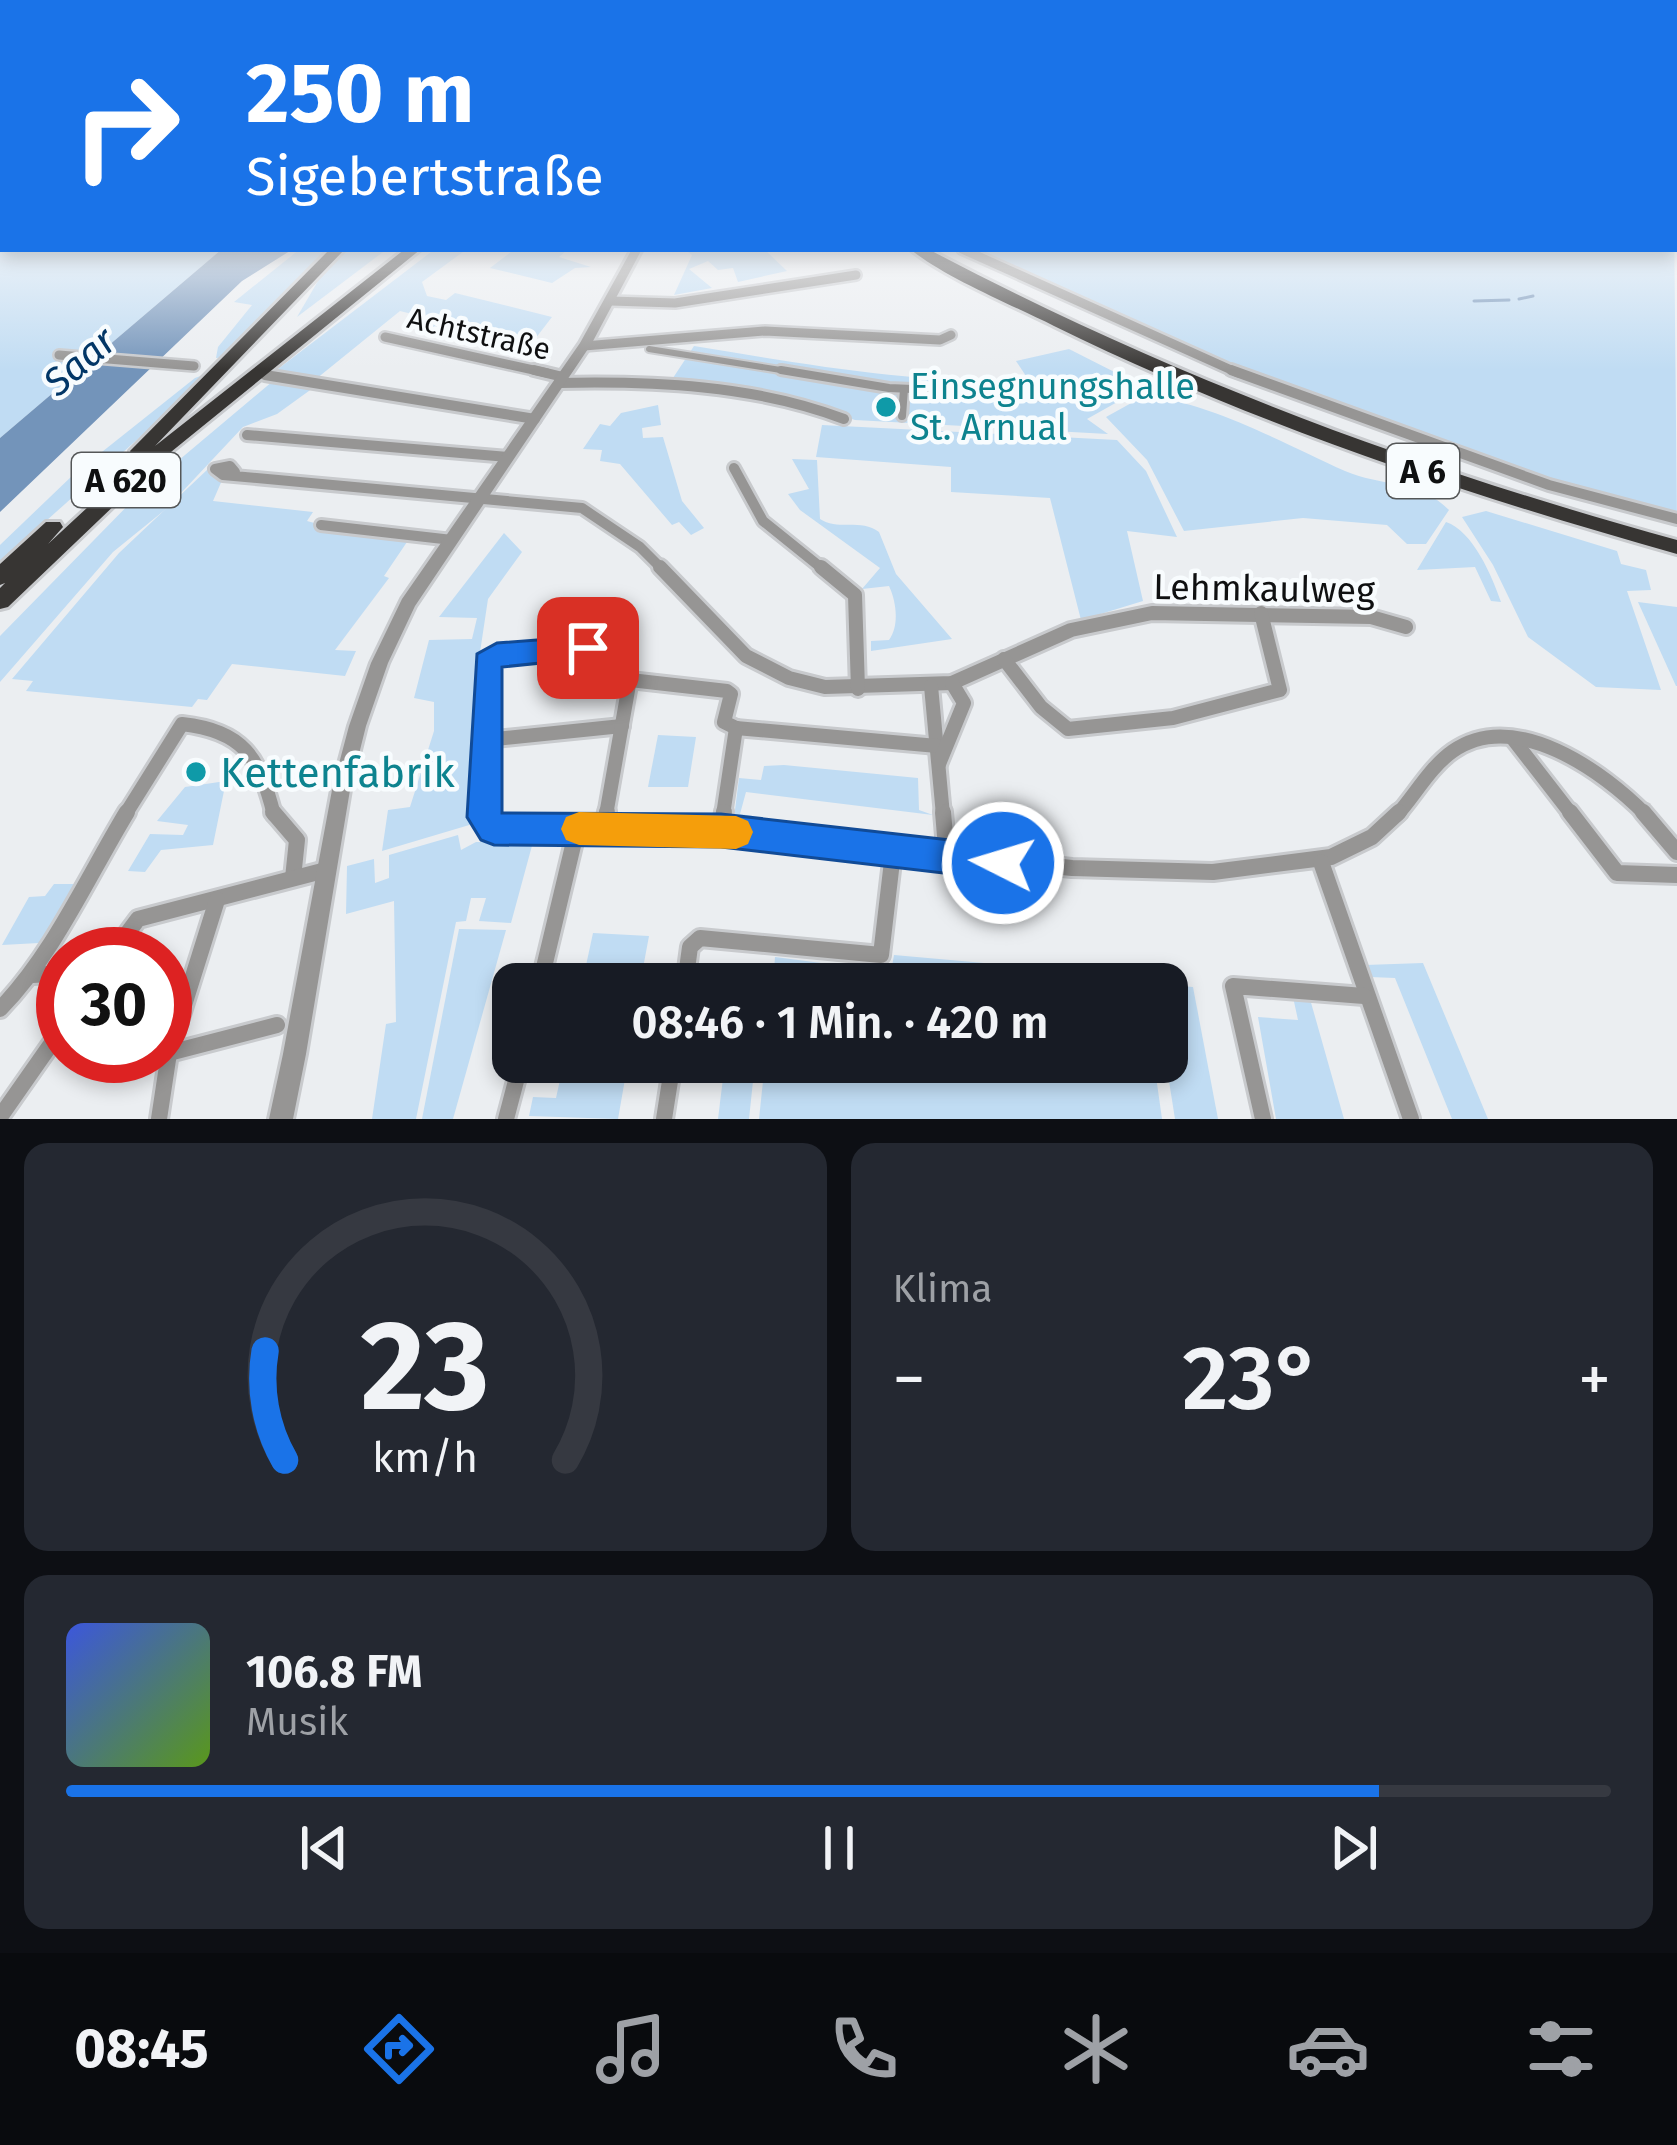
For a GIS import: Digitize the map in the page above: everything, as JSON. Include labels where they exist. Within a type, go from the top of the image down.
[{"type":"highway","points":[[228,382],[237,352],[321,266]]},
{"type":"highway","name":"A 620","points":[[268,363],[380,266]]},
{"type":"highway","name":"A 620","points":[[0,577],[139,451],[228,382],[268,363],[395,266]]},
{"type":"highway","points":[[370,287],[401,266]]},
{"type":"highway","name":"A 6","points":[[953,266],[1179,373],[1431,474],[1677,547]]},
{"type":"highway","name":"A 6","points":[[969,266],[1156,363]]},
{"type":"highway","name":"A 6","points":[[1179,373],[1432,462],[1677,534]]},
{"type":"highway","name":"A 620","points":[[0,601],[228,382]]},
{"type":"street","points":[[281,1119],[326,870],[381,659],[408,603],[584,346],[628,266]]},
{"type":"street","points":[[1000,266],[1239,374],[1549,485],[1677,519]]},
{"type":"street","points":[[611,301],[674,303],[856,275]]},
{"type":"street","points":[[584,346],[764,331],[940,340],[951,335]]},
{"type":"street","name":"Achtstraße","points":[[385,338],[561,380],[656,381],[814,408],[844,419]]},
{"type":"street","points":[[649,349],[904,389],[1050,395]]},
{"type":"street","points":[[63,352],[197,363]]},
{"type":"street","points":[[268,363],[535,418]]},
{"type":"street","points":[[902,416],[904,389]]},
{"type":"street","points":[[247,435],[508,458]]},
{"type":"street","points":[[734,468],[763,521],[855,595],[858,688]]},
{"type":"street","name":"Lehmkaulweg","points":[[235,472],[478,501],[542,501],[592,512],[640,547],[758,664],[805,683],[858,688],[952,683],[1071,630],[1125,616],[1261,613],[1384,618],[1406,627]]},
{"type":"street","points":[[321,525],[452,540]]},
{"type":"street","points":[[1004,659],[1062,726],[1084,733],[1121,728],[1280,690],[1261,613]]},
{"type":"street","points":[[937,746],[736,728],[724,722],[731,694],[727,691],[591,674],[588,648],[497,655],[487,662],[487,824],[494,829],[721,830],[947,859],[1185,872],[1321,862],[1358,847],[1387,824],[1450,748],[1468,741],[1513,740],[1561,752],[1594,770],[1638,807],[1677,852]]},
{"type":"street","points":[[604,828],[630,680]]},
{"type":"street","points":[[939,765],[964,703],[952,683]]},
{"type":"street","points":[[932,686],[947,859]]},
{"type":"street","points":[[0,1010],[33,975],[53,932],[182,724],[224,729],[235,737],[267,788],[274,816],[297,840],[293,878]]},
{"type":"street","points":[[486,740],[555,729],[622,727]]},
{"type":"street","points":[[721,830],[736,728]]},
{"type":"street","points":[[1513,740],[1617,873],[1677,875]]},
{"type":"street","points":[[545,963],[577,829]]},
{"type":"street","points":[[688,963],[690,947],[700,938],[881,955],[893,853]]},
{"type":"street","points":[[1321,862],[1364,996],[1411,1119]]},
{"type":"street","points":[[132,927],[138,919],[326,870]]},
{"type":"street","points":[[192,957],[217,900]]},
{"type":"street","points":[[1263,1119],[1233,986],[1364,996]]},
{"type":"street","points":[[192,1046],[277,1025]]},
{"type":"street","points":[[0,1117],[36,1066]]},
{"type":"street","points":[[159,1119],[164,1083]]},
{"type":"street","points":[[506,1119],[515,1083]]},
{"type":"street","points":[[664,1119],[670,1083]]},
{"type":"shaded area","points":[[0,266],[202,266],[0,438]]},
{"type":"shaded area","points":[[202,266],[266,266],[242,281],[0,512],[0,438]]},
{"type":"shaded area","points":[[279,266],[316,266],[227,357],[216,358],[218,347],[252,305],[234,302]]},
{"type":"shaded area","points":[[364,266],[297,317],[325,269]]},
{"type":"shaded area","points":[[412,266],[444,266],[422,282],[427,296],[446,300],[455,293],[552,317],[525,352],[414,326],[424,317],[400,311],[316,379],[274,372]]},
{"type":"shaded area","points":[[687,266],[696,266],[689,269],[712,288],[674,295]]},
{"type":"shaded area","points":[[714,266],[782,266],[787,271],[738,282],[733,268]]},
{"type":"shaded area","points":[[1006,266],[1675,266],[1677,526],[1228,365]]},
{"type":"shaded area","points":[[591,267],[575,268],[552,283],[490,268]]},
{"type":"shaded area","points":[[694,346],[820,366],[987,382],[1030,382],[1016,361],[1069,349],[1144,387],[1087,419],[1108,434],[855,420],[816,407],[671,381]]},
{"type":"shaded area","points":[[214,371],[0,562],[0,545],[73,475],[195,378]]},
{"type":"shaded area","points":[[273,381],[313,388],[277,414],[243,427],[166,509],[113,552],[0,682],[0,636],[141,492]]},
{"type":"shaded area","points":[[1144,396],[1220,415],[1358,476],[1426,494],[1449,510],[1426,544],[1407,544],[1387,525],[1303,518],[1184,531],[1147,460],[1106,417]]},
{"type":"shaded area","points":[[658,405],[661,425],[642,428],[643,438],[663,437],[682,501],[704,528],[691,535],[679,522],[672,525],[620,464],[600,461],[602,450],[583,449],[600,424],[610,426],[621,413]]},
{"type":"shaded area","points":[[822,425],[1117,440],[1146,471],[1177,537],[1127,531],[1143,601],[1081,620],[1050,498],[951,492],[951,467],[816,457]]},
{"type":"shaded area","points":[[792,459],[817,460],[820,519],[879,532],[896,574],[952,639],[871,651],[871,641],[889,640],[896,622],[889,586],[862,589],[880,568],[800,510],[788,494],[809,489]]},
{"type":"shaded area","points":[[208,469],[223,478],[213,501],[313,512],[307,521],[318,524],[316,529],[409,539],[384,576],[389,578],[335,650],[356,651],[345,676],[232,664],[207,700],[198,699],[192,707],[26,691],[33,681],[12,679],[119,553]]},
{"type":"shaded area","points":[[1486,511],[1617,551],[1621,564],[1646,570],[1651,590],[1627,591],[1661,690],[1596,687],[1528,637],[1493,565],[1462,517]]},
{"type":"shaded area","points":[[1446,522],[1473,544],[1501,602],[1491,601],[1475,567],[1417,570]]},
{"type":"shaded area","points":[[504,533],[522,552],[488,599],[479,659],[476,823],[382,851],[388,810],[410,807],[434,731],[434,702],[414,698],[429,640],[472,639],[477,618],[439,617]]},
{"type":"shaded area","points":[[1638,602],[1677,607],[1677,686],[1676,686]]},
{"type":"shaded area","points":[[658,735],[696,737],[688,787],[648,787]]},
{"type":"shaded area","points":[[764,766],[918,778],[919,810],[933,815],[746,792],[740,814],[753,816],[752,820],[734,818],[739,778],[761,780]]},
{"type":"shaded area","points":[[226,781],[213,845],[161,850],[145,872],[128,871],[150,834],[183,835],[188,825],[157,821],[185,787]]},
{"type":"shaded area","points":[[458,835],[461,850],[476,842],[533,842],[511,923],[479,921],[486,898],[471,898],[466,921],[456,922],[416,1119],[372,1119],[386,1024],[396,1022],[394,901],[346,914],[347,866],[374,859],[375,883],[389,878],[389,855]]},
{"type":"shaded area","points":[[54,884],[76,884],[49,927],[36,927],[36,943],[2,945],[29,897],[45,896]]},
{"type":"shaded area","points":[[459,929],[506,930],[497,963],[492,963],[492,980],[453,1119],[422,1119]]},
{"type":"shaded area","points":[[593,933],[649,936],[644,963],[587,963]]},
{"type":"shaded area","points":[[894,955],[984,963],[893,963]]},
{"type":"shaded area","points":[[775,957],[821,963],[775,963]]},
{"type":"shaded area","points":[[1423,963],[1488,1119],[1452,1119],[1395,978],[1370,977],[1365,965]]},
{"type":"shaded area","points":[[1188,987],[1193,987],[1218,1119],[1175,1119],[1169,1083],[1188,1083]]},
{"type":"shaded area","points":[[1293,997],[1310,999],[1344,1119],[1276,1119],[1258,1017],[1298,1020]]},
{"type":"shaded area","points":[[559,1083],[624,1083],[618,1119],[529,1116],[533,1097],[556,1098]]},
{"type":"shaded area","points":[[722,1083],[753,1083],[749,1119],[718,1119]]},
{"type":"shaded area","points":[[763,1083],[1157,1083],[1162,1119],[759,1119]]},
{"type":"waterway","points":[[1519,299],[1533,296]]},
{"type":"waterway","points":[[1474,301],[1509,300]]},
{"type":"slow traffic","points":[[579,829],[736,832]]},
{"type":"place","name":"Einsegnungshalle St. Arnual","points":[[886,407]]},
{"type":"place","name":"Kettenfabrik","points":[[196,772]]},
{"type":"route","points":[[588,648],[497,655],[487,662],[484,817],[494,829],[721,830],[1003,863]]},
{"type":"water label","name":"Saar","points":[[79,361]]}]
